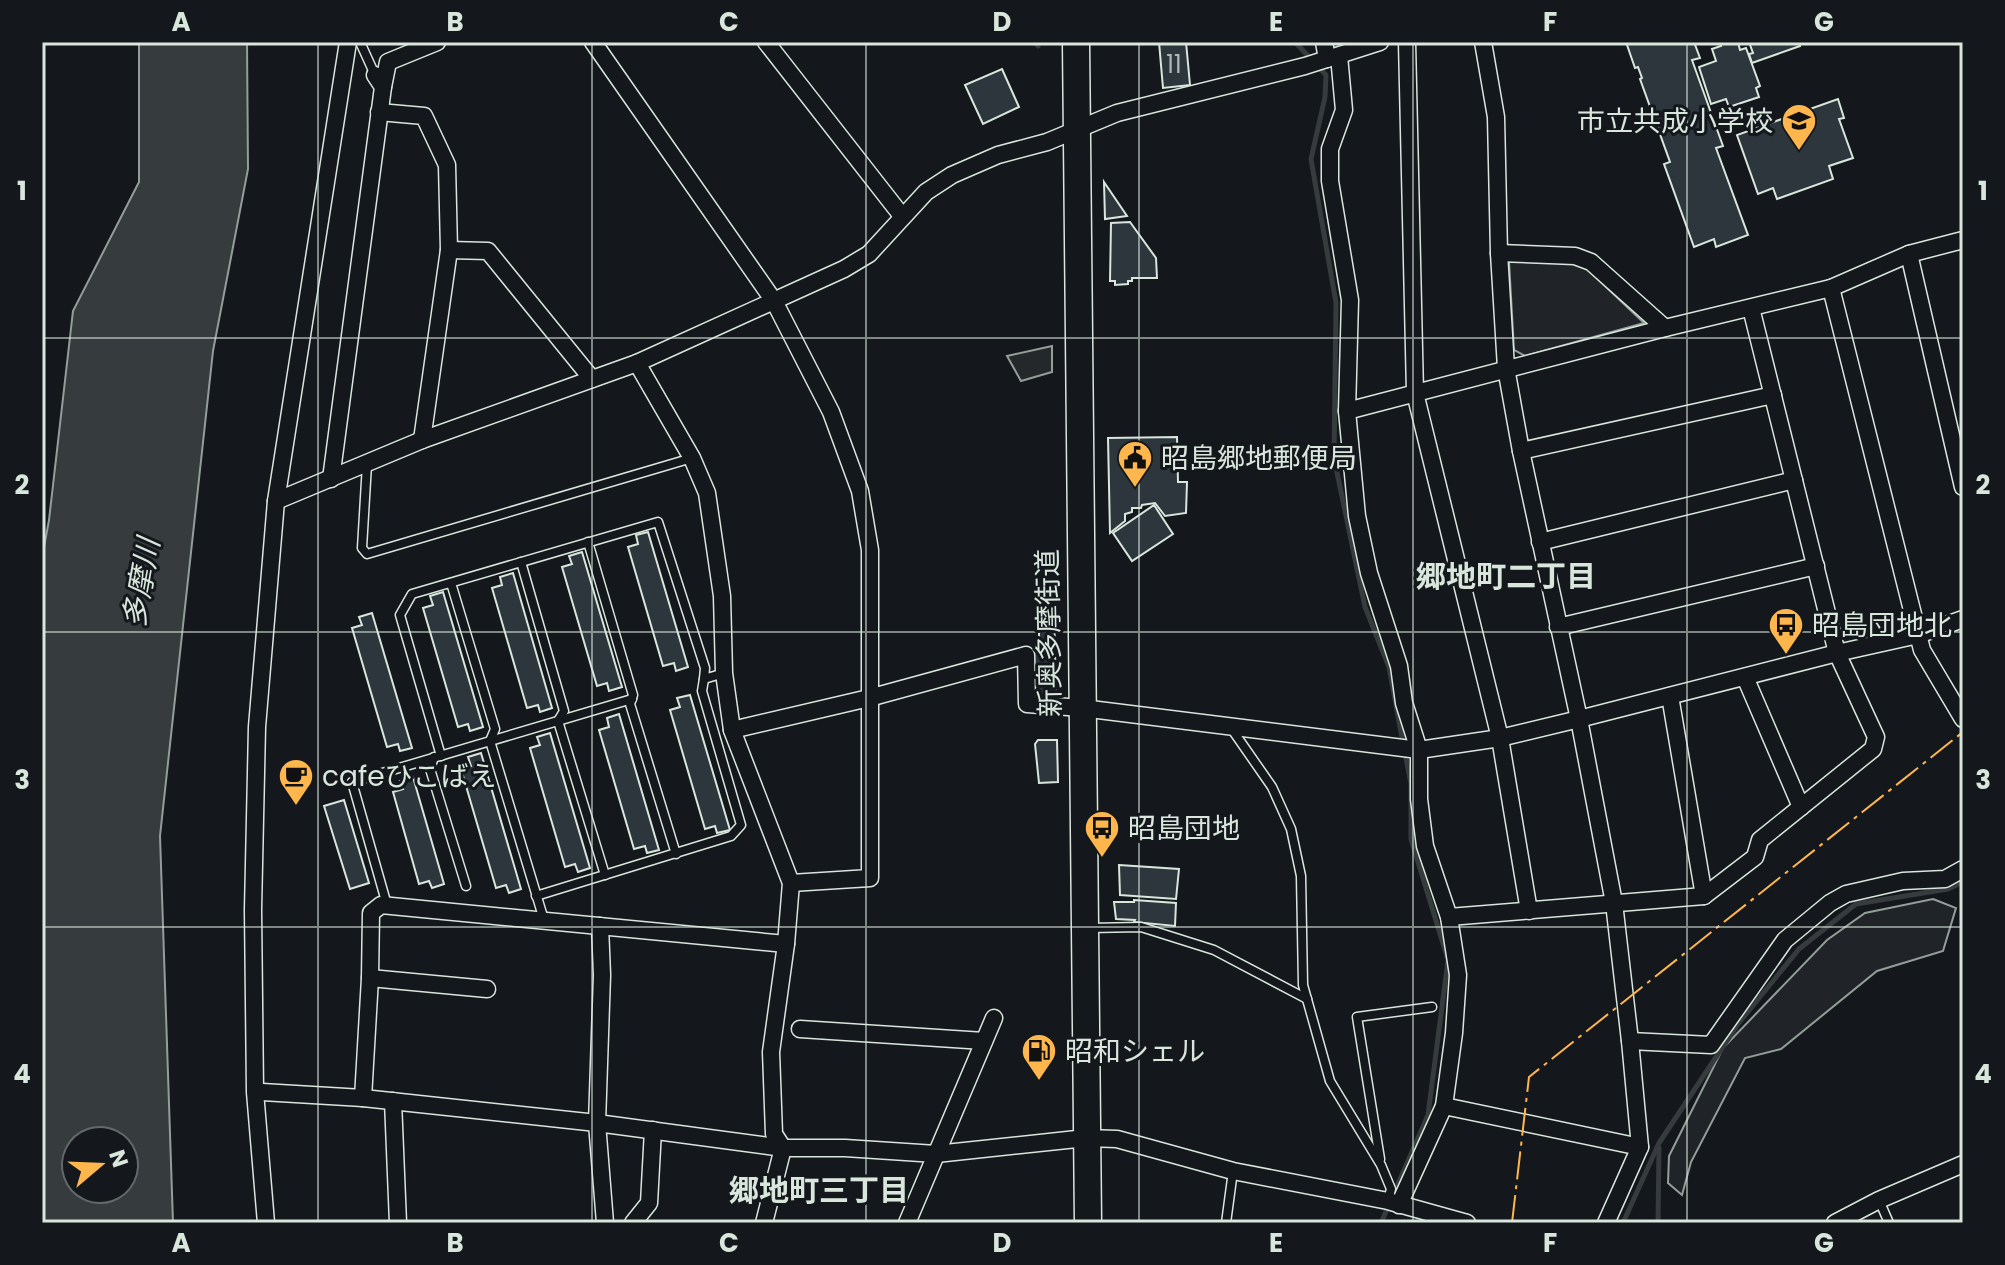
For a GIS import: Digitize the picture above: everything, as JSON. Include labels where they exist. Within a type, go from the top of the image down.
[{"type":"main road","name":"新奥多摩街道","points":[[1076,42],[1088,1223]]},
{"type":"street","points":[[266,1223],[255,1092],[253,910],[257,727],[276,501],[348,42]]},
{"type":"street","points":[[331,479],[379,112],[379,81],[388,62],[437,42]]},
{"type":"street","points":[[593,42],[774,301],[831,412],[860,491],[870,550],[870,878],[791,883]]},
{"type":"street","points":[[766,42],[902,216]]},
{"type":"street","points":[[1324,42],[1344,110],[1330,149],[1330,181],[1350,300],[1347,411],[1357,516],[1369,573],[1399,666],[1404,703],[1416,749],[1425,846],[1449,917],[1458,975],[1444,1106],[1395,1203]]},
{"type":"street","points":[[276,501],[422,440],[637,363],[844,269],[869,254],[926,192],[952,175],[998,155],[1047,142],[1117,113],[1305,66],[1380,42]]},
{"type":"street","points":[[1407,42],[1415,393],[1500,738],[1529,911]]},
{"type":"street","points":[[1483,42],[1496,117],[1499,253],[1506,368],[1614,903],[1630,1041],[1640,1147],[1606,1223]]},
{"type":"street","points":[[379,112],[424,116],[447,165],[449,250],[422,440]]},
{"type":"street","points":[[1347,411],[1506,368],[1831,288],[1909,254],[1963,240]]},
{"type":"street","points":[[449,250],[488,251],[592,379]]},
{"type":"street","points":[[1499,253],[1575,256],[1591,262],[1665,328]]},
{"type":"street","points":[[1909,254],[1963,487]]},
{"type":"street","points":[[1831,288],[1922,650],[1963,719]]},
{"type":"street","points":[[1449,917],[1704,896],[1755,857],[1760,840],[1873,749],[1876,737],[1837,653],[1751,308]]},
{"type":"street","points":[[637,363],[692,458],[707,493],[722,596],[724,673],[732,730],[791,883],[771,1052],[774,1134],[783,1148],[764,1223]]},
{"type":"street","points":[[1521,451],[1773,395]]},
{"type":"street","points":[[1540,542],[1794,480]]},
{"type":"street","points":[[1558,627],[1816,566]]},
{"type":"street","points":[[732,730],[869,698],[1026,655],[1027,704],[1416,749],[1500,738],[1918,635],[1963,619]]},
{"type":"street","points":[[1745,677],[1801,807]]},
{"type":"street","points":[[1670,696],[1704,896]]},
{"type":"street","points":[[1630,1041],[1711,1045],[1785,940],[1830,903],[1846,894],[1903,881],[1945,879],[1963,869]]},
{"type":"street","points":[[363,1098],[371,913],[381,905],[786,944]]},
{"type":"street","points":[[600,926],[602,975],[597,1123],[605,1223]]},
{"type":"street","points":[[370,978],[487,989]]},
{"type":"street","points":[[907,1223],[994,1018]]},
{"type":"street","points":[[800,1029],[984,1041]]},
{"type":"street","points":[[262,1092],[393,1101],[597,1123],[783,1148],[845,1148],[936,1154],[1086,1138],[1117,1139],[1233,1171],[1395,1203],[1428,1218],[1467,1223]]},
{"type":"street","points":[[393,1101],[398,1223]]},
{"type":"street","points":[[1444,1106],[1640,1147]]},
{"type":"street","points":[[633,1223],[649,1203],[653,1130]]},
{"type":"street","points":[[1835,1223],[1879,1200],[1963,1164]]},
{"type":"lane","points":[[360,42],[379,81]]},
{"type":"lane","points":[[367,464],[362,548],[367,554],[692,458]]},
{"type":"lane","points":[[466,886],[430,769],[437,756],[400,615],[412,594],[658,522],[705,668],[702,691],[741,825],[731,836],[536,896]]},
{"type":"lane","points":[[588,542],[633,695],[630,704],[676,854]]},
{"type":"lane","points":[[521,562],[564,711],[558,721],[605,875]]},
{"type":"lane","points":[[451,583],[495,729],[490,741],[544,920]]},
{"type":"lane","points":[[704,679],[724,673]]},
{"type":"lane","points":[[387,905],[352,782],[632,699]]},
{"type":"lane","points":[[1229,726],[1272,787],[1291,829],[1301,876],[1303,985],[1330,1081],[1381,1165],[1395,1203]]},
{"type":"lane","points":[[1084,929],[1141,927],[1214,950],[1307,999]]},
{"type":"lane","points":[[1381,1165],[1357,1017],[1432,1007]]},
{"type":"lane","points":[[1226,1223],[1233,1171]]},
{"type":"lane","points":[[1879,1200],[1889,1223]]},
{"type":"shaded area","points":[[1509,261],[1573,262],[1587,269],[1644,323],[1525,356],[1514,350]]},
{"type":"shaded area","points":[[1052,346],[1052,372],[1021,381],[1007,356]]},
{"type":"shaded area","points":[[1933,899],[1956,908],[1943,951],[1877,971],[1781,1049],[1745,1058],[1691,1162],[1682,1195],[1668,1183],[1669,1156],[1723,1048],[1827,940],[1865,913]]},
{"type":"water","name":"多摩川","points":[[139,42],[247,42],[248,169],[213,351],[160,836],[173,1223],[42,1223],[42,558],[73,311],[139,182]]},
{"type":"building","points":[[1159,42],[1186,42],[1190,85],[1163,88]]},
{"type":"building","points":[[1626,42],[1694,42],[1700,58],[1692,60],[1723,146],[1716,148],[1748,235],[1716,247],[1714,239],[1694,247],[1664,164],[1670,162],[1638,67],[1635,68]]},
{"type":"building","points":[[1719,42],[1738,42],[1740,50],[1746,48],[1760,86],[1756,88],[1759,97],[1729,107],[1726,99],[1711,104],[1699,67],[1716,61],[1712,49],[1721,46]]},
{"type":"building","points":[[1749,42],[1799,42],[1800,46],[1752,63],[1749,54],[1753,53]]},
{"type":"building","points":[[1002,69],[1019,107],[983,124],[965,85]]},
{"type":"building","points":[[1838,99],[1844,118],[1839,119],[1853,158],[1829,166],[1833,179],[1777,199],[1773,188],[1758,194],[1737,135]]},
{"type":"building","points":[[1104,182],[1127,216],[1105,219]]},
{"type":"building","points":[[1130,222],[1156,258],[1157,278],[1132,278],[1128,284],[1115,285],[1115,281],[1110,281],[1111,223]]},
{"type":"building","points":[[1177,437],[1178,482],[1187,482],[1186,513],[1165,516],[1155,503],[1142,505],[1125,514],[1125,521],[1110,533],[1108,438]]},
{"type":"building","points":[[1154,505],[1173,534],[1132,561],[1113,533]]},
{"type":"building","points":[[648,532],[688,667],[676,671],[674,663],[663,666],[628,547],[638,544],[636,535]]},
{"type":"building","points":[[582,552],[622,687],[609,691],[607,683],[597,686],[562,567],[572,564],[569,556]]},
{"type":"building","points":[[513,573],[552,708],[540,712],[538,705],[527,708],[492,588],[502,585],[500,577]]},
{"type":"building","points":[[443,592],[483,727],[470,731],[468,724],[458,727],[423,608],[433,605],[430,596]]},
{"type":"building","points":[[1044,605],[1054,605],[1056,696],[1035,698],[1033,649],[1039,647]]},
{"type":"building","points":[[372,613],[412,748],[400,751],[398,744],[387,747],[352,628],[362,625],[359,617]]},
{"type":"building","points":[[690,695],[730,830],[717,833],[715,826],[705,829],[670,710],[680,707],[677,698]]},
{"type":"building","points":[[619,714],[659,850],[647,853],[645,846],[634,849],[599,730],[609,727],[607,718]]},
{"type":"building","points":[[550,733],[590,868],[578,872],[575,864],[565,867],[530,748],[540,745],[537,737]]},
{"type":"building","points":[[1038,740],[1057,740],[1058,782],[1039,783],[1035,744]]},
{"type":"building","points":[[481,753],[521,889],[509,893],[506,885],[496,888],[461,769],[471,766],[468,757]]},
{"type":"building","points":[[413,777],[444,884],[432,888],[429,881],[419,884],[393,792],[403,789],[400,781]]},
{"type":"building","points":[[344,800],[369,883],[350,889],[324,806]]},
{"type":"building","points":[[1119,865],[1179,869],[1176,899],[1120,895]]},
{"type":"building","points":[[1114,902],[1176,903],[1175,926],[1116,919]]},
{"type":"waterway","points":[[1035,42],[1038,46]]},
{"type":"waterway","points":[[1295,42],[1326,75],[1325,97],[1311,159],[1336,303],[1334,458],[1365,607],[1389,667],[1403,743]]},
{"type":"waterway","points":[[1381,1223],[1428,1115],[1448,960],[1411,839],[1411,784],[1405,753]]},
{"type":"waterway","points":[[1623,1223],[1659,1143],[1738,1024],[1799,949],[1856,904],[1948,889],[1963,882]]},
{"type":"waterway","points":[[1658,1223],[1659,1148]]},
{"type":"power","points":[[1512,1223],[1529,1077],[1963,732]]},
{"type":"place","name":"市立共成小学校","points":[[1799,152]]},
{"type":"place","name":"昭島郷地郵便局","points":[[1135,489]]},
{"type":"place","name":"昭島団地北","points":[[1786,656]]},
{"type":"place","name":"cafeひこばえ","points":[[296,807]]},
{"type":"place","name":"昭島団地","points":[[1102,859]]},
{"type":"place","name":"昭和シェル","points":[[1039,1082]]},
{"type":"district","name":"郷地町二丁目","points":[[1506,576]]},
{"type":"district","name":"郷地町三丁目","points":[[819,1190]]}]
